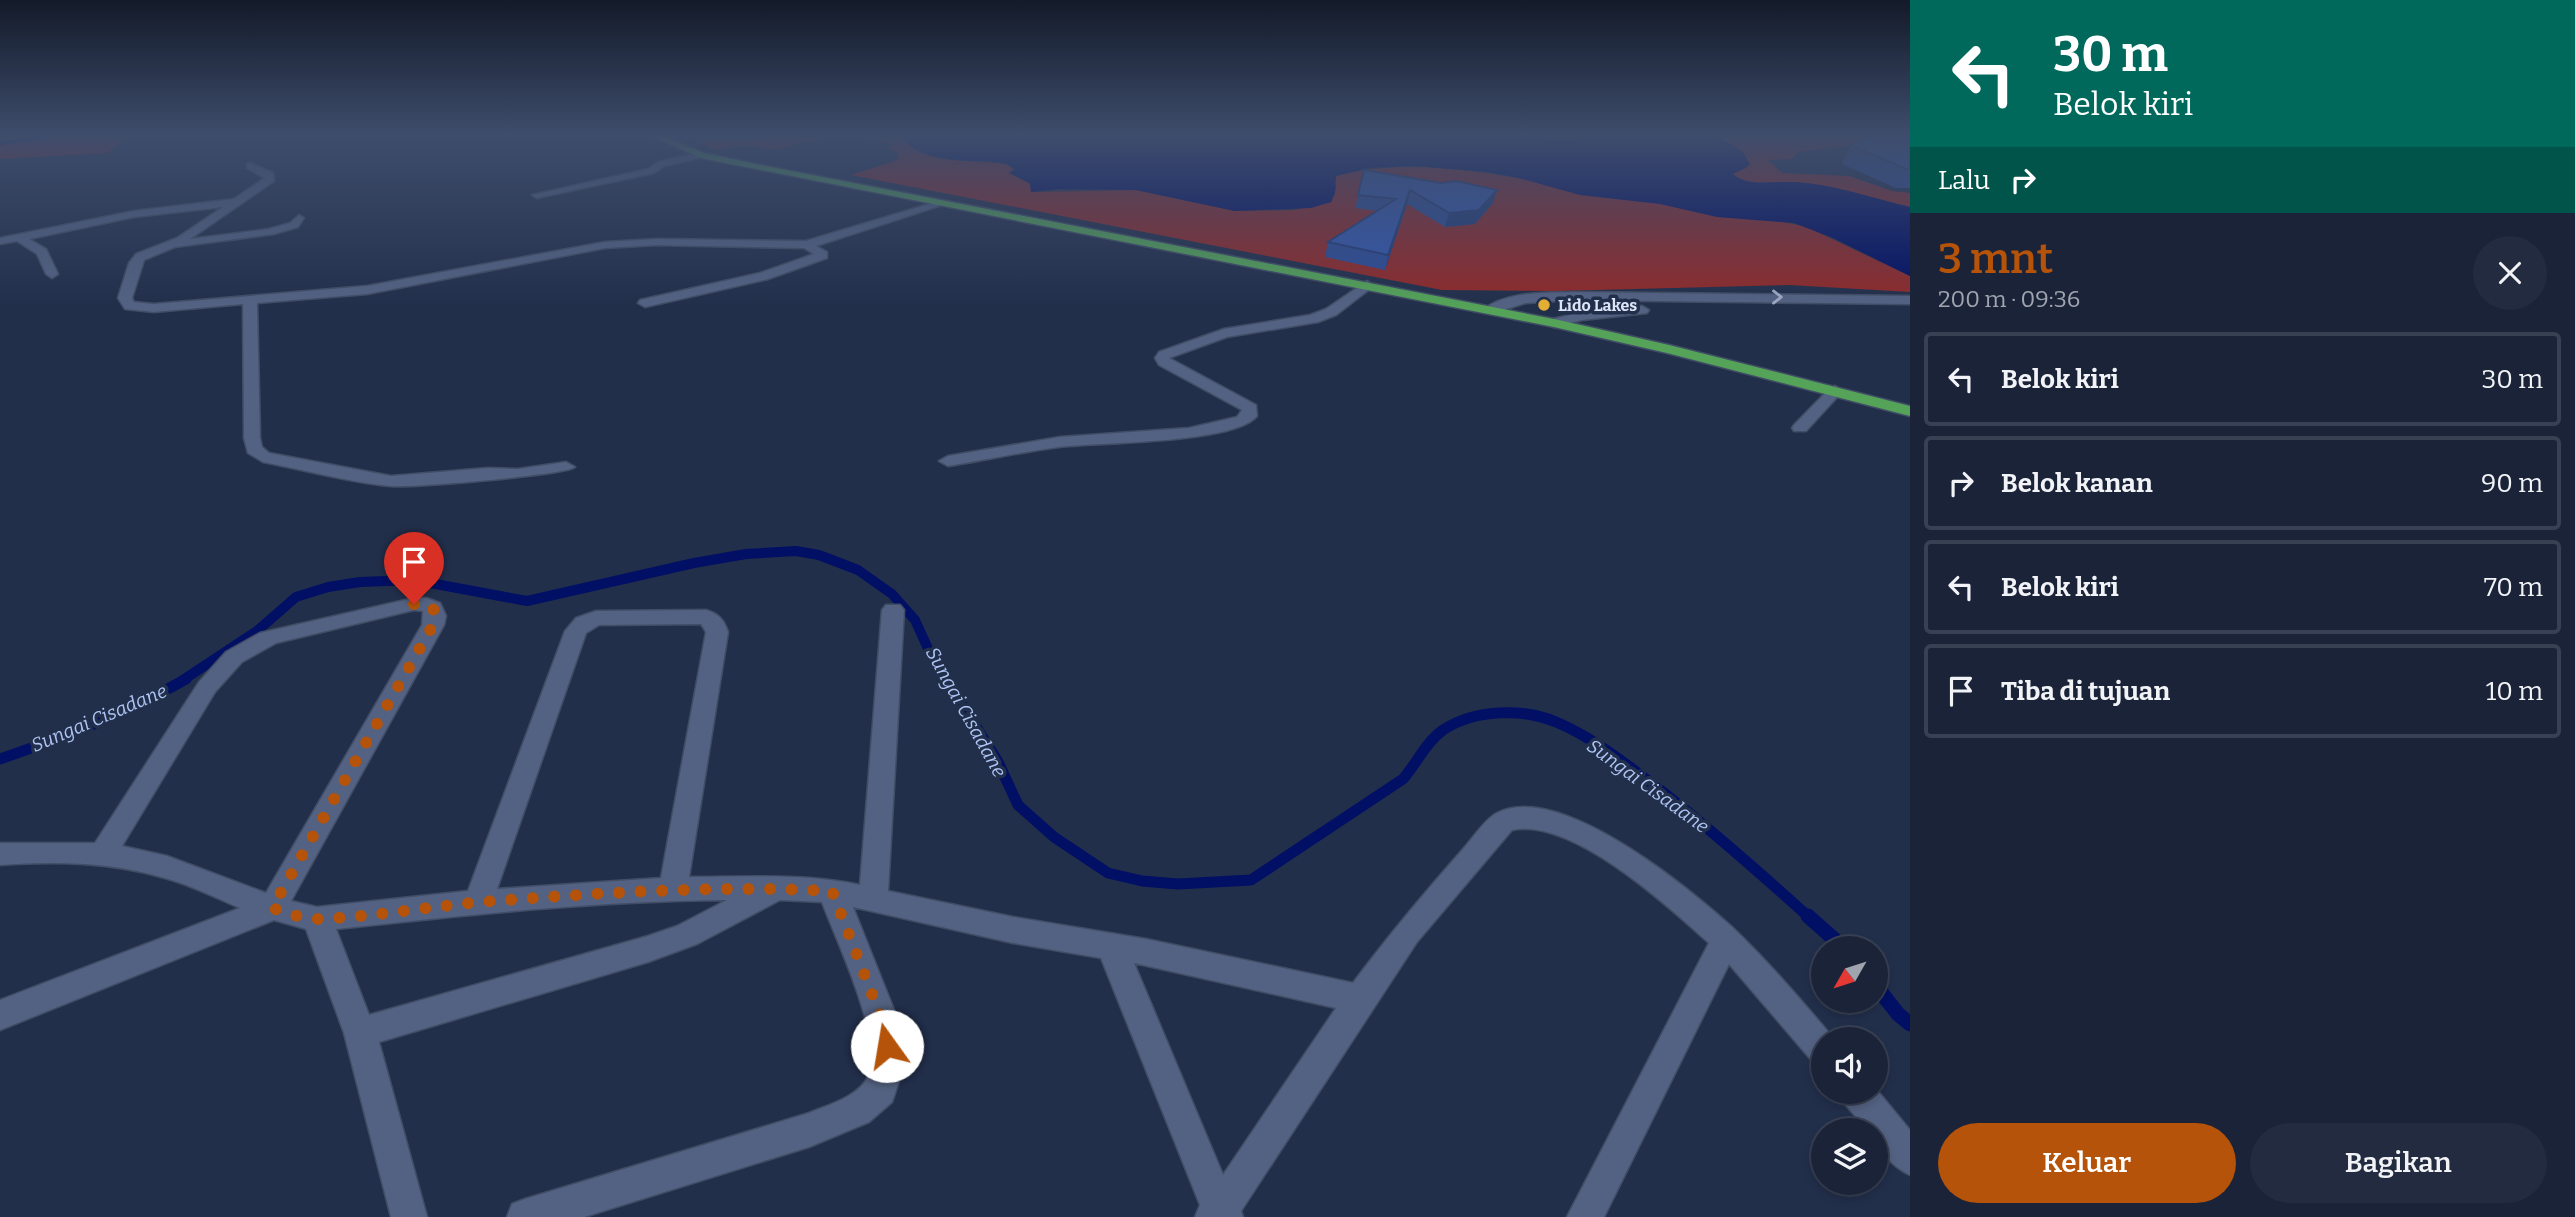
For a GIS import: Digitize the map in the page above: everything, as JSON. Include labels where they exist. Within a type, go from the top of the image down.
[{"type":"highway","points":[[885,193],[1554,323],[1910,411]]},
{"type":"street","points":[[175,244],[251,193]]},
{"type":"street","points":[[537,195],[547,193]]},
{"type":"street","points":[[0,241],[163,209],[240,201]]},
{"type":"street","points":[[299,218],[294,225],[276,231],[175,244],[145,254],[135,263],[125,298],[130,306],[154,308],[367,290],[525,258],[606,245],[657,242],[807,246],[940,204]]},
{"type":"street","points":[[18,237],[42,252],[52,274]]},
{"type":"street","points":[[645,303],[764,276],[823,255],[807,246]]},
{"type":"street","points":[[947,461],[1068,441],[1189,433],[1242,421],[1249,416],[1250,408],[1161,358],[1224,333],[1313,319],[1331,312],[1367,285]]},
{"type":"street","points":[[1490,310],[1514,301],[1552,298],[1822,296],[1910,300]]},
{"type":"street","points":[[1627,297],[1644,310]]},
{"type":"street","points":[[1552,298],[1582,316]]},
{"type":"street","points":[[250,300],[251,439],[254,449],[263,457],[391,481],[488,473],[518,474],[566,467]]},
{"type":"street","points":[[1554,323],[1582,316],[1644,310],[1910,310]]},
{"type":"street","points":[[1800,428],[1835,391]]},
{"type":"street","points":[[0,1015],[272,908],[433,625],[433,608],[426,604],[395,606],[285,633],[256,643],[234,657],[207,687],[104,852]]},
{"type":"street","points":[[873,899],[893,610]]},
{"type":"street","points":[[478,902],[576,632],[584,623],[596,618],[706,617],[714,623],[717,632],[673,889]]},
{"type":"street","points":[[1219,1215],[1360,999],[1407,933],[1504,821],[1515,816],[1548,820],[1584,835],[1649,878],[1726,940],[1811,1036]]},
{"type":"street","points":[[0,854],[70,850],[104,852],[190,874],[272,908],[317,919],[478,902],[673,889],[778,888],[832,891],[1013,930],[1146,952],[1360,999]]},
{"type":"street","points":[[360,1033],[648,949],[697,930],[778,888]]},
{"type":"street","points":[[525,1217],[809,1130],[857,1110],[880,1090],[889,1063],[886,1030],[832,891]]},
{"type":"street","points":[[317,919],[360,1033],[409,1217]]},
{"type":"street","points":[[1585,1217],[1726,940]]},
{"type":"street","points":[[1113,948],[1219,1215]]},
{"type":"street","points":[[1867,1104],[1910,1157]]},
{"type":"shaded area","points":[[942,193],[1149,193],[1235,211],[1294,210],[1331,202],[1335,193],[1595,193],[1708,214],[1794,224],[1809,228],[1910,276],[1910,292],[1789,285],[1557,291],[1442,290]]},
{"type":"shaded area","points":[[1149,193],[1335,193],[1331,202],[1311,208],[1235,211]]},
{"type":"shaded area","points":[[1572,193],[1854,193],[1910,207],[1910,276],[1833,238],[1794,223],[1717,217],[1660,204]]},
{"type":"shaded area","points":[[1855,193],[1910,193],[1910,207]]},
{"type":"building","points":[[1359,193],[1409,193],[1388,255],[1328,242],[1396,199],[1358,195]]},
{"type":"building","points":[[1415,193],[1494,193],[1479,210],[1449,213]]},
{"type":"waterway","name":"Sungai Cisadane","points":[[183,680],[257,631],[296,597],[328,587],[360,582],[414,580],[527,601],[694,563],[746,554],[796,551],[819,555],[858,570],[892,594],[915,620],[930,653],[947,680]]},
{"type":"waterway","name":"Sungai Cisadane","points":[[0,759],[95,724],[186,679]]},
{"type":"waterway","name":"Sungai Cisadane","points":[[946,679],[998,762],[1018,805],[1054,837],[1108,873],[1142,881],[1178,884],[1251,880],[1403,779],[1443,730],[1469,718],[1514,713],[1543,717],[1556,722],[1605,750],[1692,815],[1810,918]]},
{"type":"waterway","name":"Sungai Cisadane","points":[[1808,916],[1830,936]]},
{"type":"waterway","name":"Sungai Cisadane","points":[[1888,1001],[1910,1024]]},
{"type":"place","name":"Lido Lakes","points":[[1544,305]]},
{"type":"route","points":[[414,604],[426,604],[433,608],[433,625],[337,798],[272,908],[317,919],[478,902],[673,889],[778,888],[832,891],[886,1030],[887,1046]]}]
